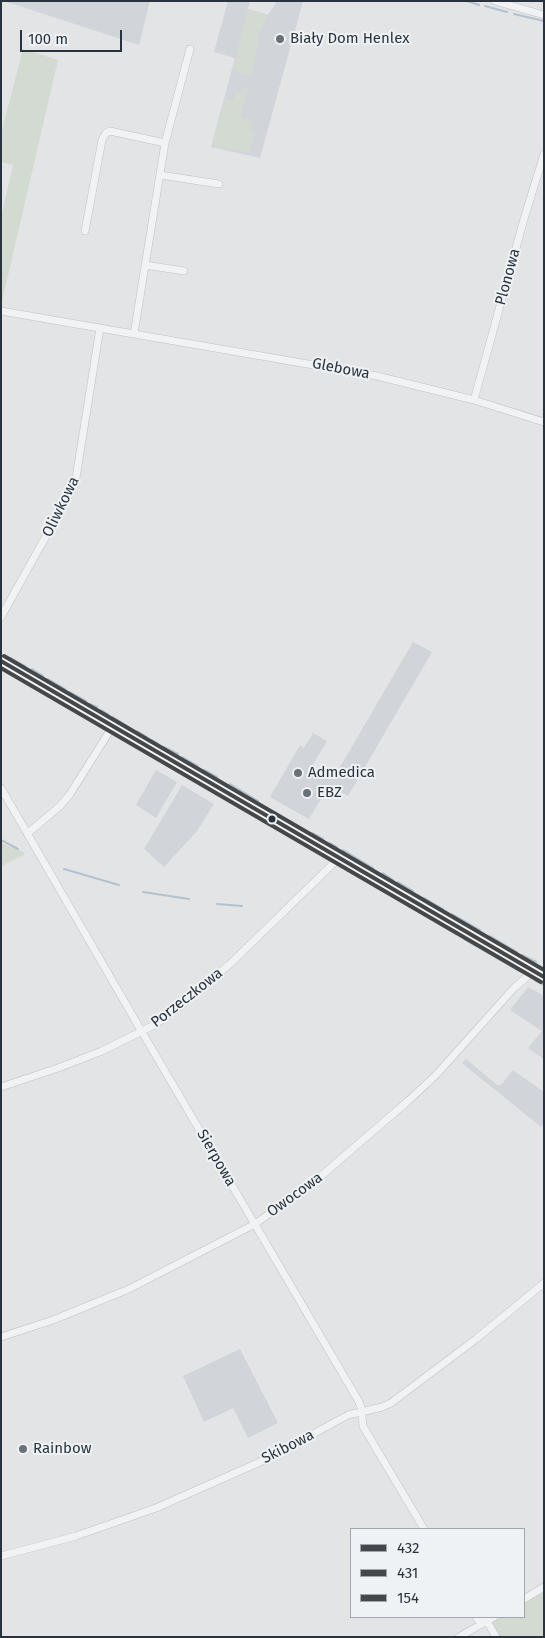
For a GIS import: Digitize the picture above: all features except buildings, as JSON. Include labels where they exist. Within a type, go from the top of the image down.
[{"type":"street","points":[[495,1],[544,15]]},
{"type":"street","points":[[134,334],[165,143],[190,49]]},
{"type":"street","points":[[85,231],[102,140],[106,133],[110,131],[165,143]]},
{"type":"street","name":"Plonowa","points":[[474,400],[544,154]]},
{"type":"street","points":[[160,175],[219,184]]},
{"type":"street","points":[[145,265],[184,271]]},
{"type":"street","name":"Glebowa","points":[[1,311],[360,372],[474,400],[544,422]]},
{"type":"street","name":"Oliwkowa","points":[[1,617],[75,484],[100,328]]},
{"type":"street","points":[[1,661],[544,977]]},
{"type":"street","points":[[28,833],[65,800],[113,726]]},
{"type":"street","name":"Sierpowa","points":[[1,788],[358,1400],[361,1418],[367,1433],[423,1528]]},
{"type":"street","name":"Porzeczkowa","points":[[1,1087],[71,1063],[142,1032],[176,1010],[219,974],[339,858]]},
{"type":"street","name":"Owocowa","points":[[1,1337],[53,1320],[129,1289],[255,1224],[320,1177],[408,1101],[436,1075],[514,988],[534,971]]},
{"type":"street","name":"Skibowa","points":[[1,1556],[102,1527],[188,1495],[269,1458],[348,1415],[382,1407],[397,1399],[476,1339],[544,1282]]},
{"type":"street","points":[[525,1598],[544,1587]]},
{"type":"street","points":[[477,1618],[478,1620],[487,1621]]},
{"type":"street","points":[[459,1637],[492,1618]]},
{"type":"street","points":[[487,1621],[496,1637]]},
{"type":"shaded area","points":[[4,1],[150,1],[139,45]]},
{"type":"shaded area","name":"Biały Dom Henlex","points":[[228,1],[250,1],[248,9],[268,15],[277,1],[303,1],[260,158],[211,147],[235,58],[214,52]]},
{"type":"shaded area","points":[[248,9],[265,14],[266,16],[268,15],[260,31],[251,76],[232,70]]},
{"type":"shaded area","points":[[23,49],[58,60],[2,301],[1,218],[13,165],[1,162],[1,134]]},
{"type":"shaded area","points":[[243,87],[248,88],[241,116],[253,121],[250,130],[253,130],[254,137],[250,153],[212,145],[225,99],[233,101],[235,91],[242,92]]},
{"type":"shaded area","points":[[413,642],[432,652],[348,796],[329,785],[309,819],[270,797],[300,745],[304,748],[313,733],[327,741],[311,768],[333,779]]},
{"type":"shaded area","points":[[156,770],[177,782],[156,818],[136,805]]},
{"type":"shaded area","points":[[182,785],[214,804],[197,831],[164,867],[144,849]]},
{"type":"shaded area","points":[[1,843],[23,852],[24,855],[1,866]]},
{"type":"shaded area","points":[[528,987],[544,996],[544,1059],[528,1048],[542,1031],[510,1010]]},
{"type":"shaded area","points":[[466,1059],[497,1085],[501,1085],[513,1070],[544,1092],[544,1123],[541,1127],[462,1063]]},
{"type":"shaded area","points":[[240,1349],[278,1423],[248,1438],[233,1408],[204,1422],[183,1376]]},
{"type":"shaded area","points":[[544,1590],[544,1637],[499,1637],[491,1622],[498,1618],[525,1618],[525,1601]]},
{"type":"waterway","points":[[467,1],[479,5]]},
{"type":"waterway","points":[[485,6],[507,12]]},
{"type":"waterway","points":[[514,14],[544,21]]},
{"type":"waterway","points":[[11,658],[25,666]]},
{"type":"waterway","points":[[32,669],[43,676]]},
{"type":"waterway","points":[[48,679],[65,689]]},
{"type":"waterway","points":[[70,692],[86,701]]},
{"type":"waterway","points":[[90,704],[97,707]]},
{"type":"waterway","points":[[101,710],[108,714]]},
{"type":"waterway","points":[[113,717],[132,729]]},
{"type":"waterway","points":[[93,722],[105,729]]},
{"type":"waterway","points":[[137,731],[147,737]]},
{"type":"waterway","points":[[115,734],[143,751]]},
{"type":"waterway","points":[[152,740],[158,744]]},
{"type":"waterway","points":[[164,747],[178,754]]},
{"type":"waterway","points":[[149,754],[179,772]]},
{"type":"waterway","points":[[182,757],[198,766]]},
{"type":"waterway","points":[[204,770],[217,777]]},
{"type":"waterway","points":[[185,776],[192,780]]},
{"type":"waterway","points":[[199,784],[220,796]]},
{"type":"waterway","points":[[230,784],[258,801]]},
{"type":"waterway","points":[[225,799],[243,809]]},
{"type":"waterway","points":[[249,813],[260,819]]},
{"type":"waterway","points":[[265,822],[285,833]]},
{"type":"waterway","points":[[312,833],[323,839]]},
{"type":"waterway","points":[[290,836],[328,858]]},
{"type":"waterway","points":[[1,840],[18,849]]},
{"type":"waterway","points":[[330,843],[337,847]]},
{"type":"waterway","points":[[343,850],[373,868]]},
{"type":"waterway","points":[[64,869],[119,885]]},
{"type":"waterway","points":[[345,869],[368,882]]},
{"type":"waterway","points":[[383,873],[393,880]]},
{"type":"waterway","points":[[398,882],[413,891]]},
{"type":"waterway","points":[[374,886],[405,903]]},
{"type":"waterway","points":[[143,892],[189,899]]},
{"type":"waterway","points":[[424,898],[443,909]]},
{"type":"waterway","points":[[217,904],[242,906]]},
{"type":"waterway","points":[[416,910],[431,919]]},
{"type":"waterway","points":[[452,914],[480,930]]},
{"type":"waterway","points":[[439,924],[456,934]]},
{"type":"waterway","points":[[490,936],[517,952]]},
{"type":"waterway","points":[[464,939],[519,971]]},
{"type":"waterway","points":[[522,955],[536,962]]},
{"type":"waterway","points":[[536,981],[544,985]]},
{"type":"transit line","name":"154","points":[[4,656],[544,970]]},
{"type":"transit line","name":"432","points":[[1,661],[544,977]]},
{"type":"transit line","name":"431","points":[[1,668],[541,982]]},
{"type":"place","name":"Biały Dom Henlex","points":[[280,39]]},
{"type":"place","name":"Admedica","points":[[298,773]]},
{"type":"place","name":"EBZ","points":[[307,793]]},
{"type":"place","name":"Rainbow","points":[[23,1449]]}]
